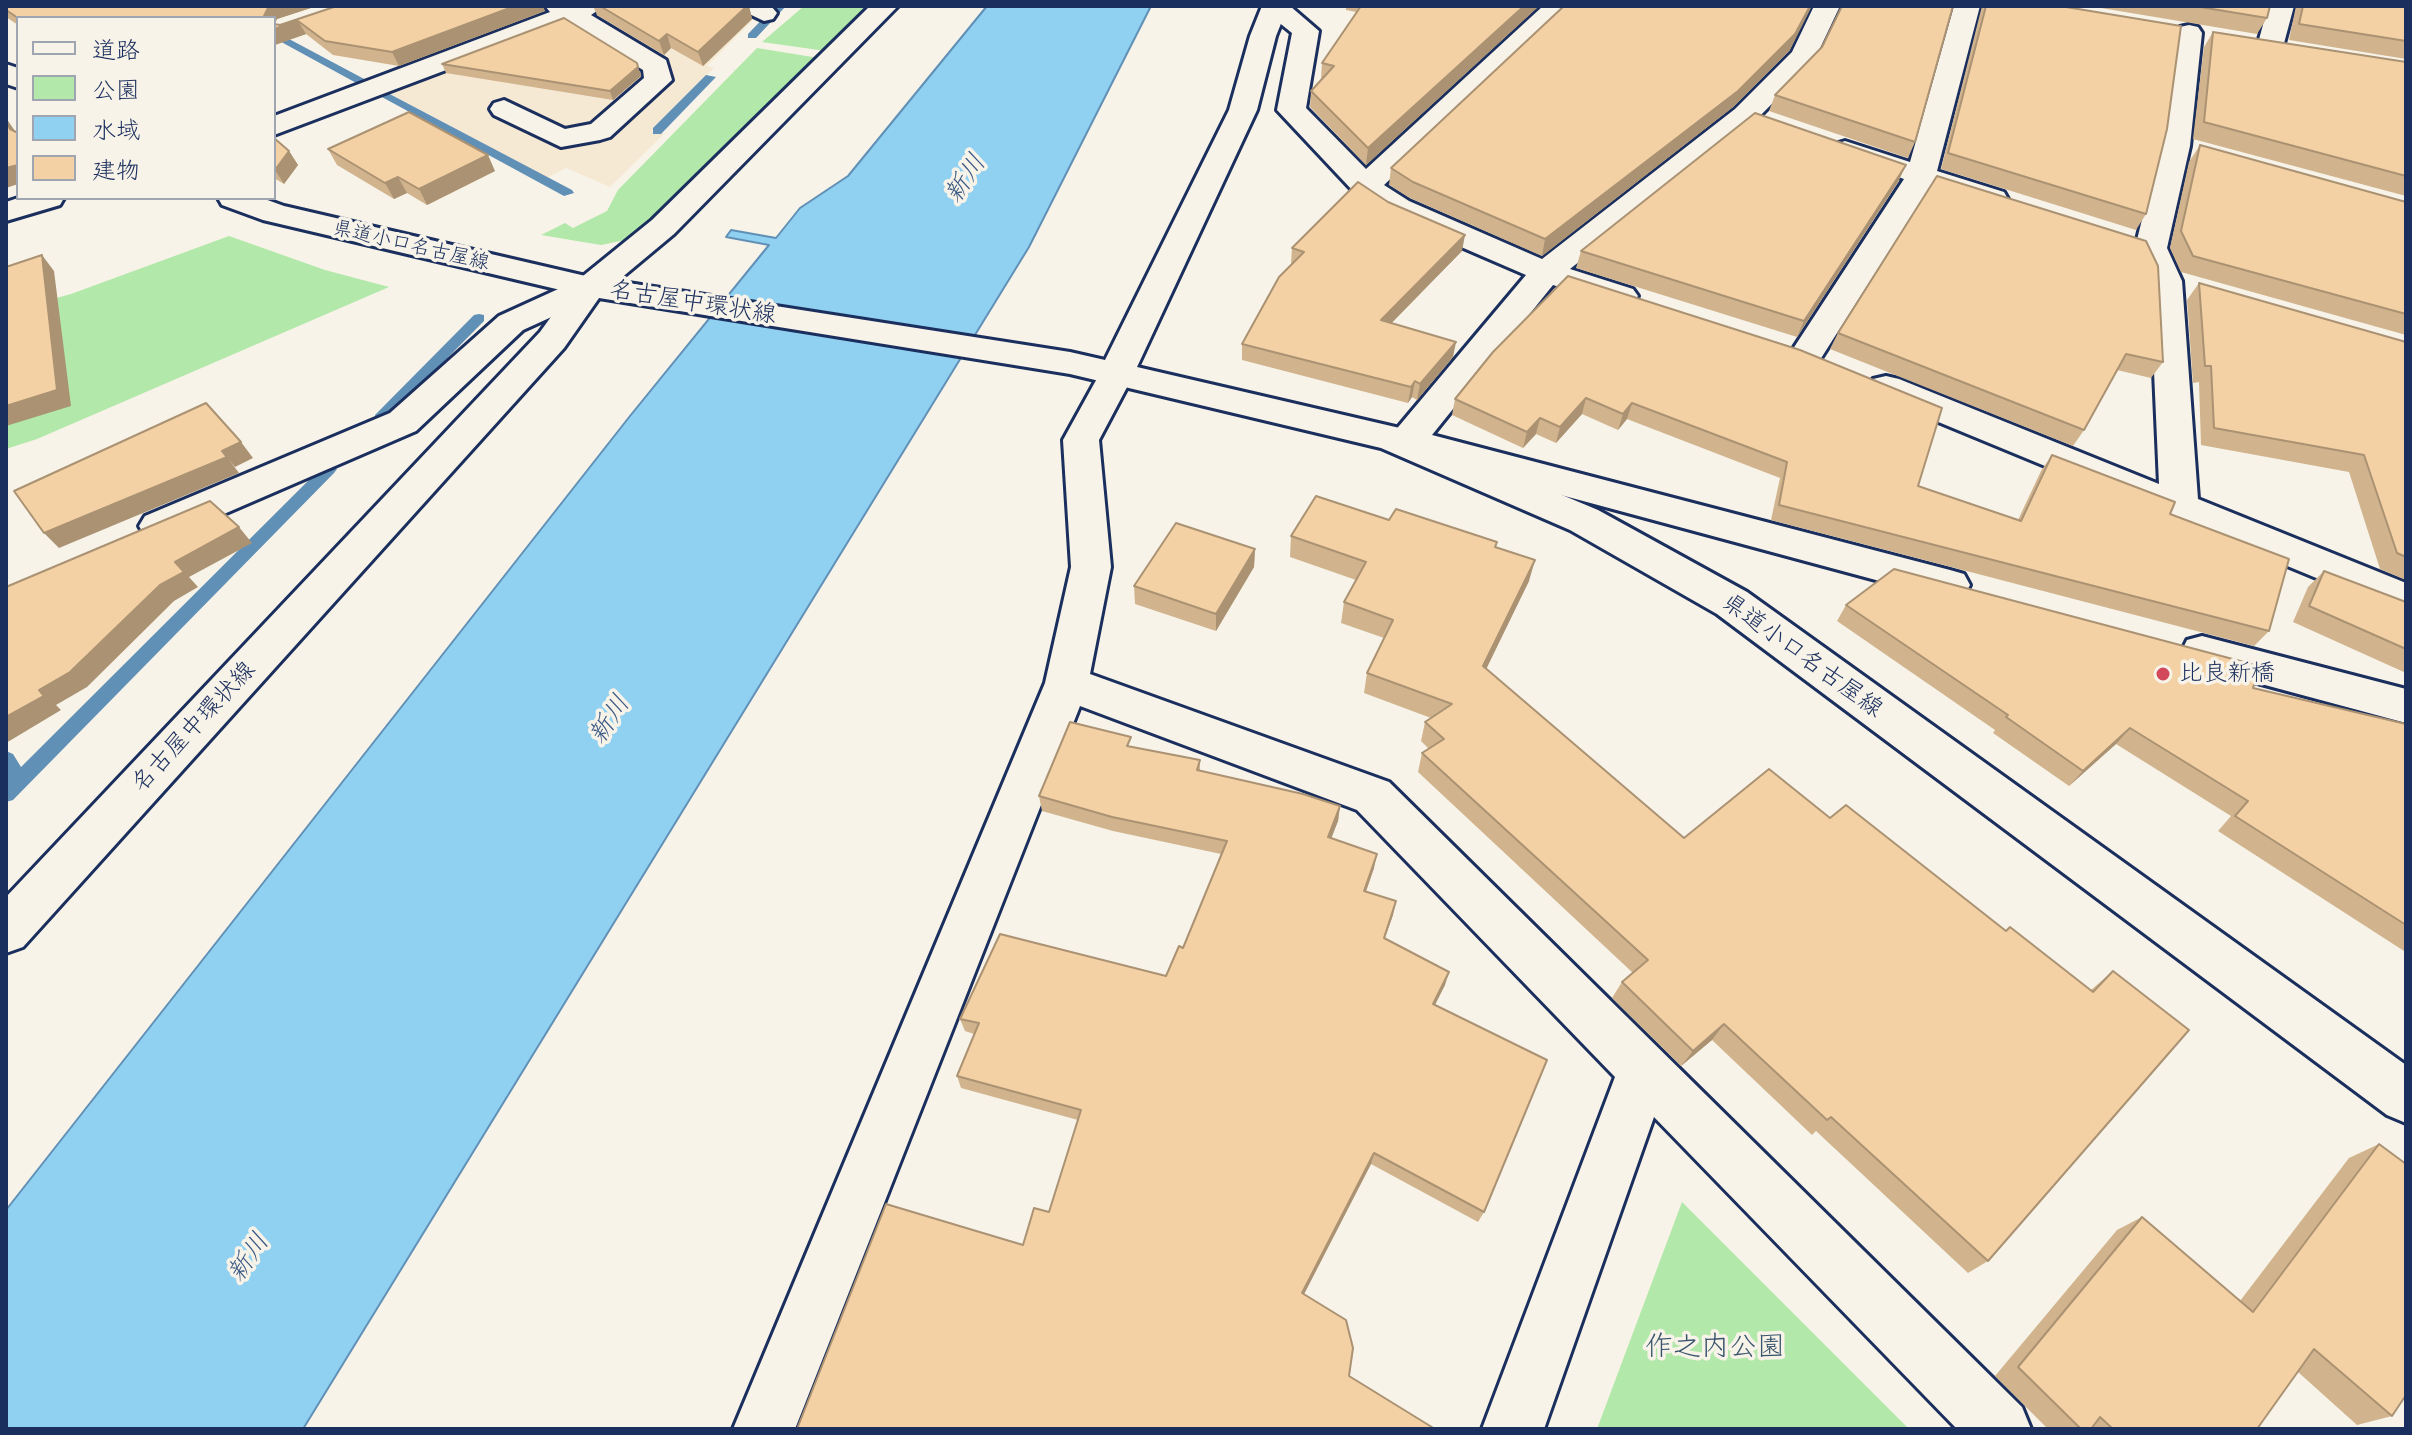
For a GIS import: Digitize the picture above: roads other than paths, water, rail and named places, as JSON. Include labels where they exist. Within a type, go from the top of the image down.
[{"type":"street","points":[[133,537],[403,422],[511,323],[590,287],[663,227],[885,6]]},
{"type":"street","points":[[764,1429],[1067,683],[1091,567],[1081,440],[1243,110],[1263,36],[1275,6],[1306,31],[1291,110],[1365,186],[1398,208],[1436,226],[1546,272],[1647,304]]},
{"type":"street","points":[[1365,186],[1558,6]]},
{"type":"street","points":[[1827,6],[1804,55],[1745,115],[1546,272],[1399,439],[1991,596]]},
{"type":"street","points":[[1967,6],[1921,176],[1817,360],[2406,600]]},
{"type":"street","points":[[2270,47],[2281,6]]},
{"type":"street","points":[[276,125],[573,9],[656,66],[658,80],[600,131],[561,138],[504,109]]},
{"type":"street","points":[[2179,507],[2181,285],[2137,243],[2190,150],[2188,33]]},
{"type":"street","points":[[2243,43],[2300,52]]},
{"type":"street","points":[[1745,115],[1774,125]]},
{"type":"street","points":[[1818,140],[2022,207]]},
{"type":"street","points":[[6,212],[43,200]]},
{"type":"street","name":"県道小口名古屋線","points":[[238,200],[274,213],[590,287]]},
{"type":"street","name":"名古屋中環状線","points":[[6,931],[552,340],[590,287],[1117,372]]},
{"type":"street","name":"県道小口名古屋線","points":[[1117,372],[1399,439],[1584,520],[1732,603],[2406,1097]]},
{"type":"street","points":[[2160,641],[2406,706]]},
{"type":"street","points":[[1067,683],[1373,796],[2000,1429]]},
{"type":"street","points":[[1513,1429],[1644,1071]]},
{"type":"water","name":"新川","points":[[987,6],[1151,6],[1029,247],[303,1429],[6,1429],[6,1210],[630,416],[769,245],[726,237],[731,230],[776,238],[800,208],[848,176]]},
{"type":"waterway","points":[[752,36],[781,6]]},
{"type":"waterway","points":[[276,35],[364,83]]},
{"type":"waterway","points":[[657,131],[710,77]]},
{"type":"waterway","points":[[384,94],[568,193]]},
{"type":"waterway","points":[[380,418],[479,318]]},
{"type":"waterway","points":[[19,781],[329,469]]},
{"type":"waterway","points":[[6,759],[19,781]]},
{"type":"waterway","points":[[6,794],[19,781]]},
{"type":"place","name":"比良新橋","points":[[2163,674]]},
{"type":"park label","name":"作之内公園","points":[[1715,1348]]}]
